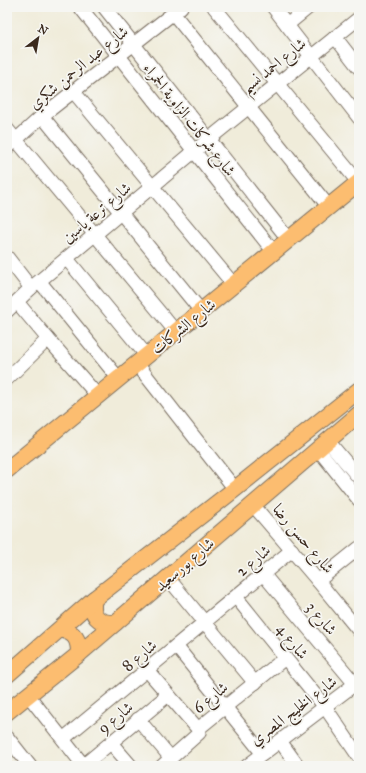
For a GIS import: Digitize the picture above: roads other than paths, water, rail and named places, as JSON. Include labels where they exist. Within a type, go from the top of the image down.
[{"type":"main road","name":"شارع الشركات","points":[[7,470],[359,182]]},
{"type":"main road","name":"شارع بورسعيد","points":[[7,676],[94,599],[359,390]]},
{"type":"main road","name":"شارع بورسعيد","points":[[7,712],[79,654],[359,414]]},
{"type":"main road","points":[[94,599],[94,614],[99,621],[107,624],[115,623]]},
{"type":"main road","points":[[61,628],[69,631],[75,637],[79,646],[79,654]]},
{"type":"street","name":"شارع شركات الزاوية الحمراء","points":[[80,7],[274,252]]},
{"type":"street","name":"شارع شركات الزاوية الحمراء","points":[[104,7],[289,240]]},
{"type":"street","points":[[214,7],[359,182]]},
{"type":"street","points":[[273,7],[359,118]]},
{"type":"street","points":[[287,25],[309,7]]},
{"type":"street","name":"شارع عبد الرحمن شكري","points":[[12,144],[42,116],[177,10]]},
{"type":"street","points":[[177,10],[248,107],[329,207]]},
{"type":"street","name":"شارع احمد نسيم","points":[[209,139],[359,18]]},
{"type":"street","points":[[335,37],[359,68]]},
{"type":"street","points":[[73,92],[234,285]]},
{"type":"street","points":[[42,116],[202,311]]},
{"type":"street","points":[[7,129],[12,144],[95,235],[176,332]]},
{"type":"street","name":"شارع ترعة ياسين","points":[[7,311],[209,139]]},
{"type":"street","points":[[7,257],[36,285],[119,378]]},
{"type":"street","points":[[67,259],[235,489]]},
{"type":"street","points":[[17,302],[98,396]]},
{"type":"street","points":[[7,378],[48,339]]},
{"type":"street","points":[[323,445],[354,463],[359,478]]},
{"type":"street","points":[[323,445],[359,500]]},
{"type":"street","name":"شارع حسن رضا","points":[[253,505],[359,631]]},
{"type":"street","points":[[318,581],[359,548]]},
{"type":"street","name":"شارع 2","points":[[236,597],[292,550]]},
{"type":"street","name":"شارع 3","points":[[263,574],[357,682]]},
{"type":"street","points":[[168,578],[255,683]]},
{"type":"street","name":"شارع 8","points":[[64,739],[236,597]]},
{"type":"street","name":"شارع 4","points":[[236,597],[325,707],[359,757]]},
{"type":"street","points":[[176,646],[263,754]]},
{"type":"street","name":"شارع 6","points":[[167,762],[199,733],[198,729],[285,658]]},
{"type":"street","points":[[147,670],[198,729]]},
{"type":"street","name":"شارع الخليج المصري","points":[[247,766],[357,682]]},
{"type":"street","points":[[28,695],[84,766]]},
{"type":"street","name":"شارع 9","points":[[84,766],[168,695]]},
{"type":"street","points":[[138,720],[167,762]]},
{"type":"street","points":[[7,737],[30,766]]},
{"type":"street","points":[[280,741],[298,766]]},
{"type":"street","points":[[111,743],[131,766]]}]
